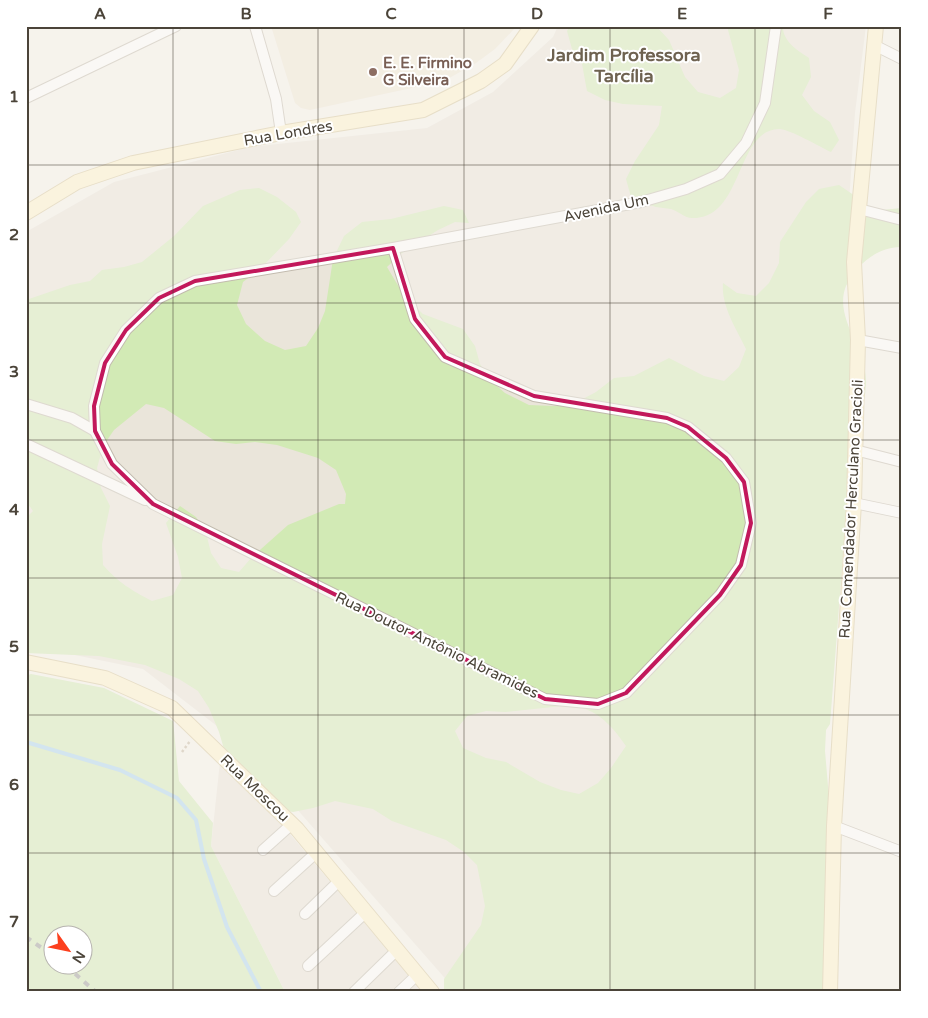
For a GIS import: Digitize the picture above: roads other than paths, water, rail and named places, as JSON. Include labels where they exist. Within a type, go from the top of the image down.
[{"type":"street","points":[[26,98],[176,26]]},
{"type":"street","points":[[255,26],[276,100],[281,133]]},
{"type":"street","name":"Rua Londres","points":[[26,213],[77,182],[133,163],[281,133],[423,110],[481,81],[505,64],[532,26]]},
{"type":"street","points":[[771,26],[776,27]]},
{"type":"street","name":"Rua Comendador Herculano Gracioli","points":[[830,992],[834,826],[854,503],[858,340],[854,262],[876,26]]},
{"type":"street","name":"Avenida Um","points":[[329,259],[641,202],[686,189],[720,174],[746,143],[765,103],[776,27]]},
{"type":"street","points":[[874,45],[902,59]]},
{"type":"street","points":[[859,209],[902,220]]},
{"type":"street","name":"Rua Doutor Antônio Abramides","points":[[26,444],[153,504],[545,698],[598,704],[626,694],[720,595],[741,565],[751,522],[744,482],[726,458],[688,427],[667,418],[534,396],[445,357],[415,319],[393,248]]},
{"type":"street","name":"Rua Doutor Antônio Abramides","points":[[153,504],[112,464],[95,430],[94,406],[105,364],[126,330],[159,298],[195,281],[329,259]]},
{"type":"street","points":[[858,340],[902,348]]},
{"type":"street","points":[[26,404],[72,418],[95,430]]},
{"type":"street","points":[[855,450],[902,462]]},
{"type":"street","points":[[854,503],[902,513]]},
{"type":"street","name":"Rua Moscou","points":[[26,662],[105,678],[172,708],[292,824],[432,992]]},
{"type":"street","points":[[264,850],[292,824]]},
{"type":"street","points":[[834,826],[902,852]]},
{"type":"street","points":[[274,891],[316,852]]},
{"type":"street","points":[[305,914],[340,880]]},
{"type":"street","points":[[308,966],[366,912]]},
{"type":"street","points":[[354,992],[397,950]]},
{"type":"street","points":[[399,992],[418,974]]},
{"type":"waterway","points":[[26,742],[120,770],[177,798],[196,820],[204,859],[227,927],[261,992]]},
{"type":"railway","points":[[26,937],[42,948]]},
{"type":"railway","points":[[78,976],[96,992]]},
{"type":"place","name":"E. E. Firmino G Silveira","points":[[373,72]]},
{"type":"district","name":"Jardim Professora Tarcília","points":[[624,65]]}]
